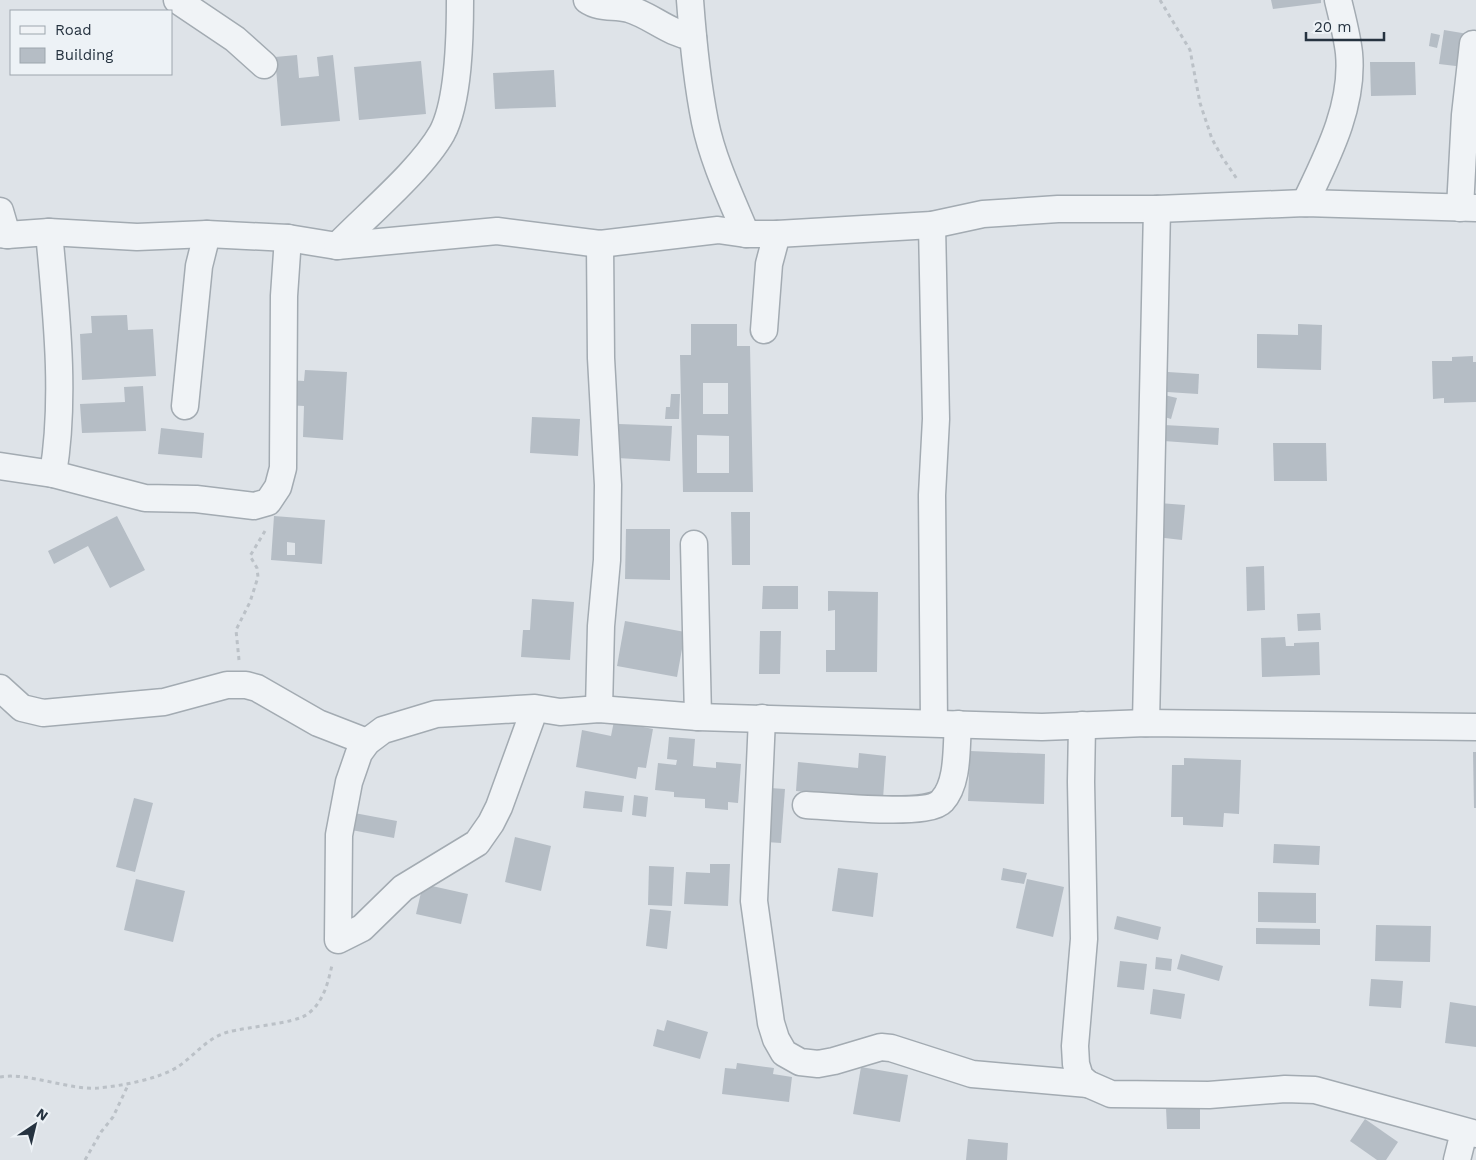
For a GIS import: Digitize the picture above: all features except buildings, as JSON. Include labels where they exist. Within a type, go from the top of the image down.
[{"type":"street","points":[[177,0],[235,40],[264,65]]},
{"type":"street","points":[[338,246],[417,165],[443,131],[449,113],[457,60],[460,0]]},
{"type":"street","points":[[587,0],[599,6],[627,8],[678,34],[693,37]]},
{"type":"street","points":[[690,0],[693,37],[706,124],[719,168],[746,234]]},
{"type":"street","points":[[1305,203],[1329,154],[1349,84],[1349,53],[1338,0]]},
{"type":"street","points":[[0,211],[4,235],[49,232],[137,237],[207,234],[288,238],[338,246],[497,231],[600,244],[718,230],[746,234],[777,234],[932,225],[983,214],[1058,210],[1157,210],[1305,203],[1468,208],[1465,115],[1473,44]]},
{"type":"street","points":[[1146,723],[1157,210]]},
{"type":"street","points":[[806,805],[914,810],[934,807],[947,795],[952,781],[946,723],[932,495],[936,419],[932,225]]},
{"type":"street","points":[[49,232],[54,293],[59,430],[54,474]]},
{"type":"street","points":[[185,406],[199,266],[207,234]]},
{"type":"street","points":[[764,330],[769,264],[777,234]]},
{"type":"street","points":[[0,466],[54,474],[145,498],[196,499],[254,506],[268,502],[278,486],[283,468],[284,296],[288,238]]},
{"type":"street","points":[[599,709],[601,626],[608,560],[608,485],[600,358],[600,244]]},
{"type":"street","points":[[694,544],[698,717]]},
{"type":"street","points":[[0,688],[22,708],[43,713],[164,702],[227,685],[246,685],[257,688],[318,723],[367,742]]},
{"type":"street","points":[[535,708],[499,807],[491,823],[477,843],[403,888],[362,928],[338,940],[339,835],[349,782],[359,753],[367,742],[383,730],[436,714],[535,708],[560,712],[599,709],[698,717],[1042,727],[1146,723],[1476,727]]},
{"type":"street","points":[[762,718],[754,901],[771,1023],[780,1048],[784,1053],[800,1062],[818,1064],[881,1047],[891,1048],[972,1074],[1088,1084]]},
{"type":"street","points":[[1082,725],[1081,782],[1084,939],[1075,1046],[1076,1064],[1080,1077],[1088,1084],[1111,1094],[1208,1095],[1285,1089],[1315,1090],[1379,1106],[1470,1133],[1457,1160]]},
{"type":"path","points":[[1160,0],[1193,57],[1200,102],[1212,140],[1222,157],[1258,205]]},
{"type":"path","points":[[246,685],[239,660],[236,634],[258,578],[257,568],[250,556],[266,530],[268,502]]},
{"type":"path","points":[[0,1077],[16,1076],[48,1083],[96,1088],[130,1083],[176,1068],[204,1043],[226,1032],[259,1024],[295,1020],[306,1016],[327,987],[338,940]]},
{"type":"path","points":[[84,1160],[101,1132],[113,1117],[130,1083]]}]
